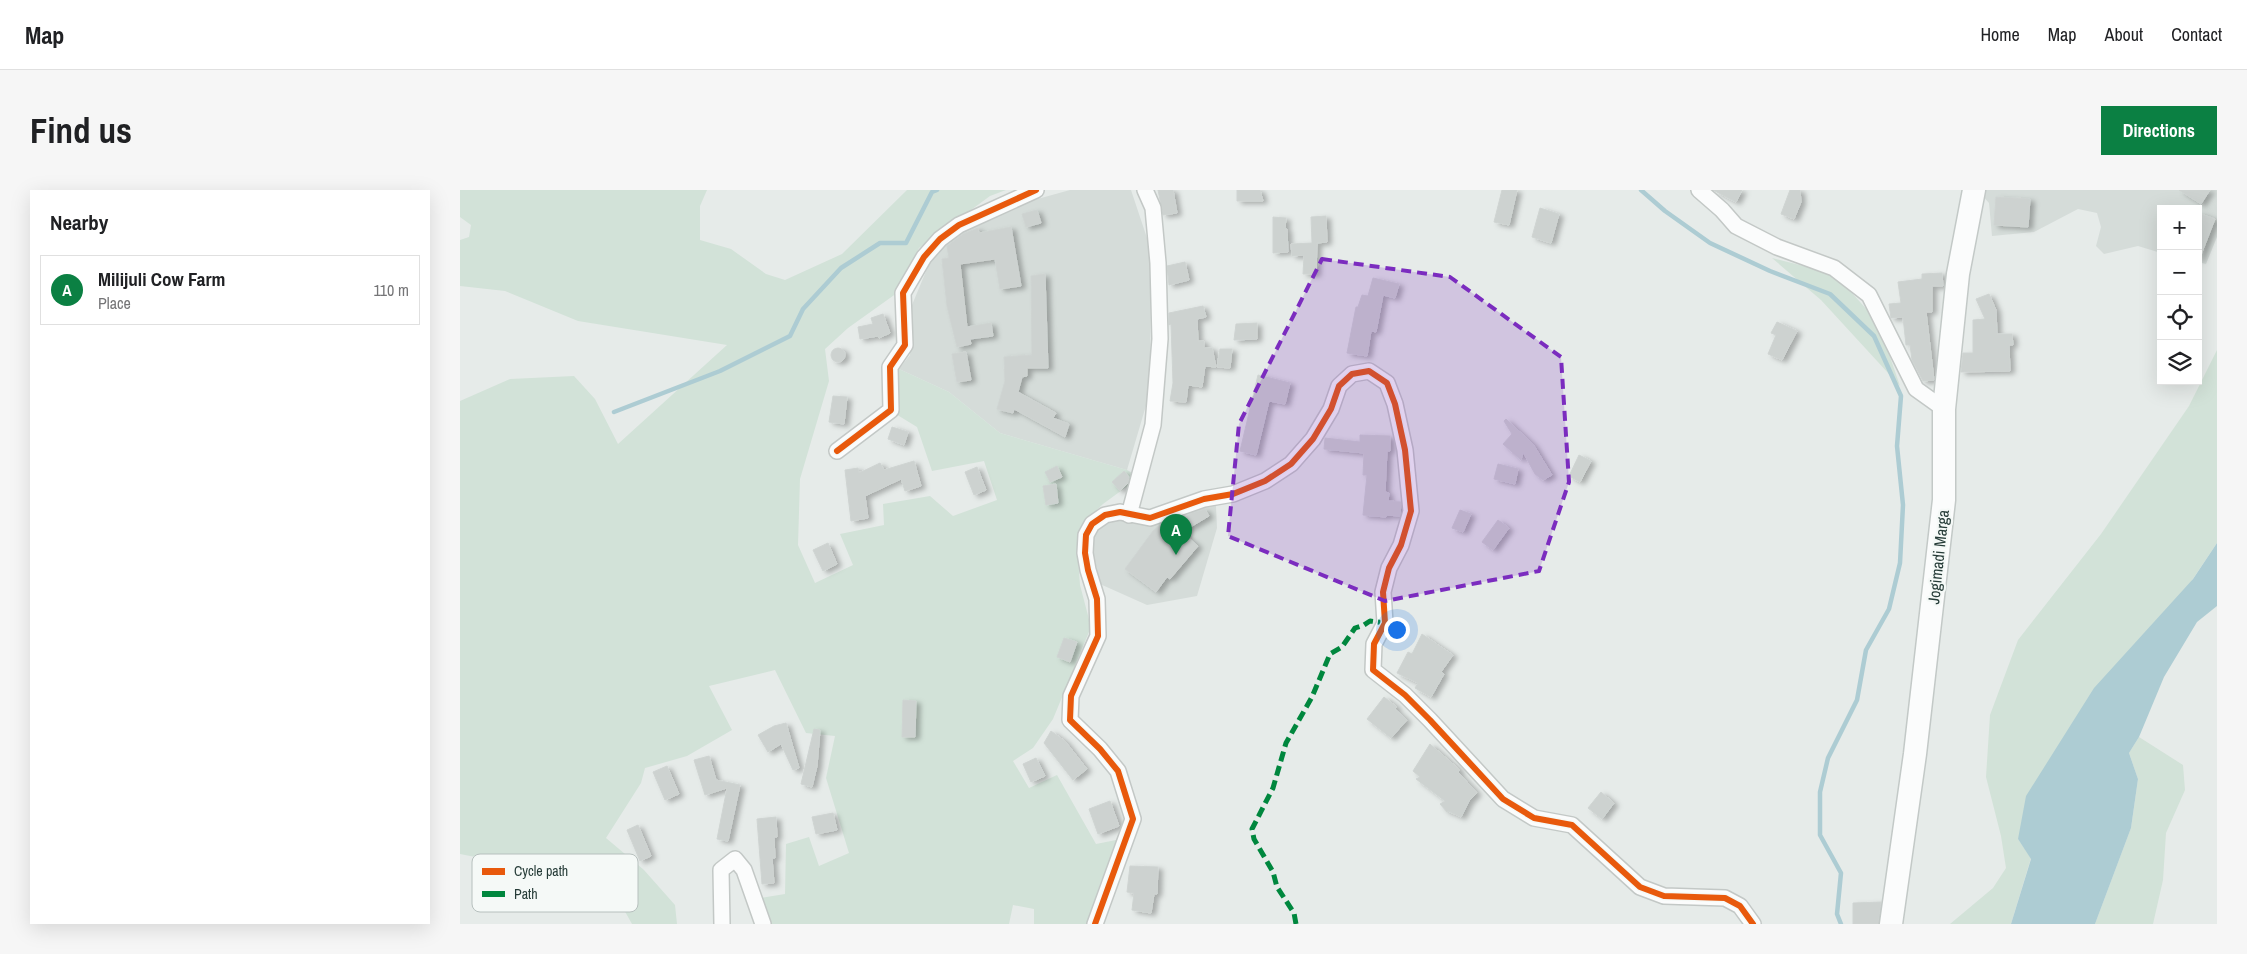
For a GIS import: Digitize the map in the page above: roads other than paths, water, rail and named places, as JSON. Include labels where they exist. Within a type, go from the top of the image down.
[{"type":"main road","name":"Jogimadi Marga","points":[[1891,924],[1915,754],[1944,500],[1944,409],[1958,274],[1974,190]]},
{"type":"street","points":[[837,451],[891,410],[890,367],[906,346],[904,293],[924,257],[940,239],[959,225],[1036,190]]},
{"type":"street","points":[[1129,515],[1153,425],[1160,339],[1158,263],[1153,208],[1145,190]]},
{"type":"street","points":[[1699,190],[1722,210],[1736,226],[1777,247],[1834,268],[1869,295],[1916,389],[1944,409]]},
{"type":"street","points":[[1095,924],[1133,820],[1118,771],[1100,749],[1070,720],[1071,696],[1098,636],[1097,599],[1088,570],[1086,535],[1092,524],[1105,515],[1120,512],[1150,518],[1204,499],[1233,494],[1264,481],[1291,464],[1313,439],[1331,409],[1339,386],[1352,374],[1369,371],[1387,383],[1395,404],[1405,450],[1411,511],[1401,545],[1389,568],[1383,592],[1385,623],[1374,644],[1373,670],[1405,695],[1503,799],[1534,818],[1572,825],[1640,887],[1664,896],[1724,898],[1740,906],[1753,924]]},
{"type":"street","points":[[722,924],[721,870],[735,859],[744,870],[763,924]]},
{"type":"water","points":[[2217,543],[2217,606],[2197,622],[2164,677],[2139,737],[2129,753],[2138,779],[2131,828],[2095,924],[2011,924],[2031,859],[2018,839],[2026,796],[2094,688],[2193,579]]},
{"type":"waterway","points":[[614,412],[720,371],[790,336],[803,309],[841,268],[880,243],[906,243],[932,192],[937,190]]},
{"type":"waterway","points":[[1641,190],[1665,211],[1710,243],[1770,271],[1830,294],[1874,336],[1901,396],[1897,446],[1903,505],[1900,563],[1889,609],[1866,650],[1857,700],[1828,758],[1820,792],[1820,835],[1841,873],[1837,914],[1841,924]]},
{"type":"place","name":"Milijuli Cow Farm","points":[[1176,555]]}]
